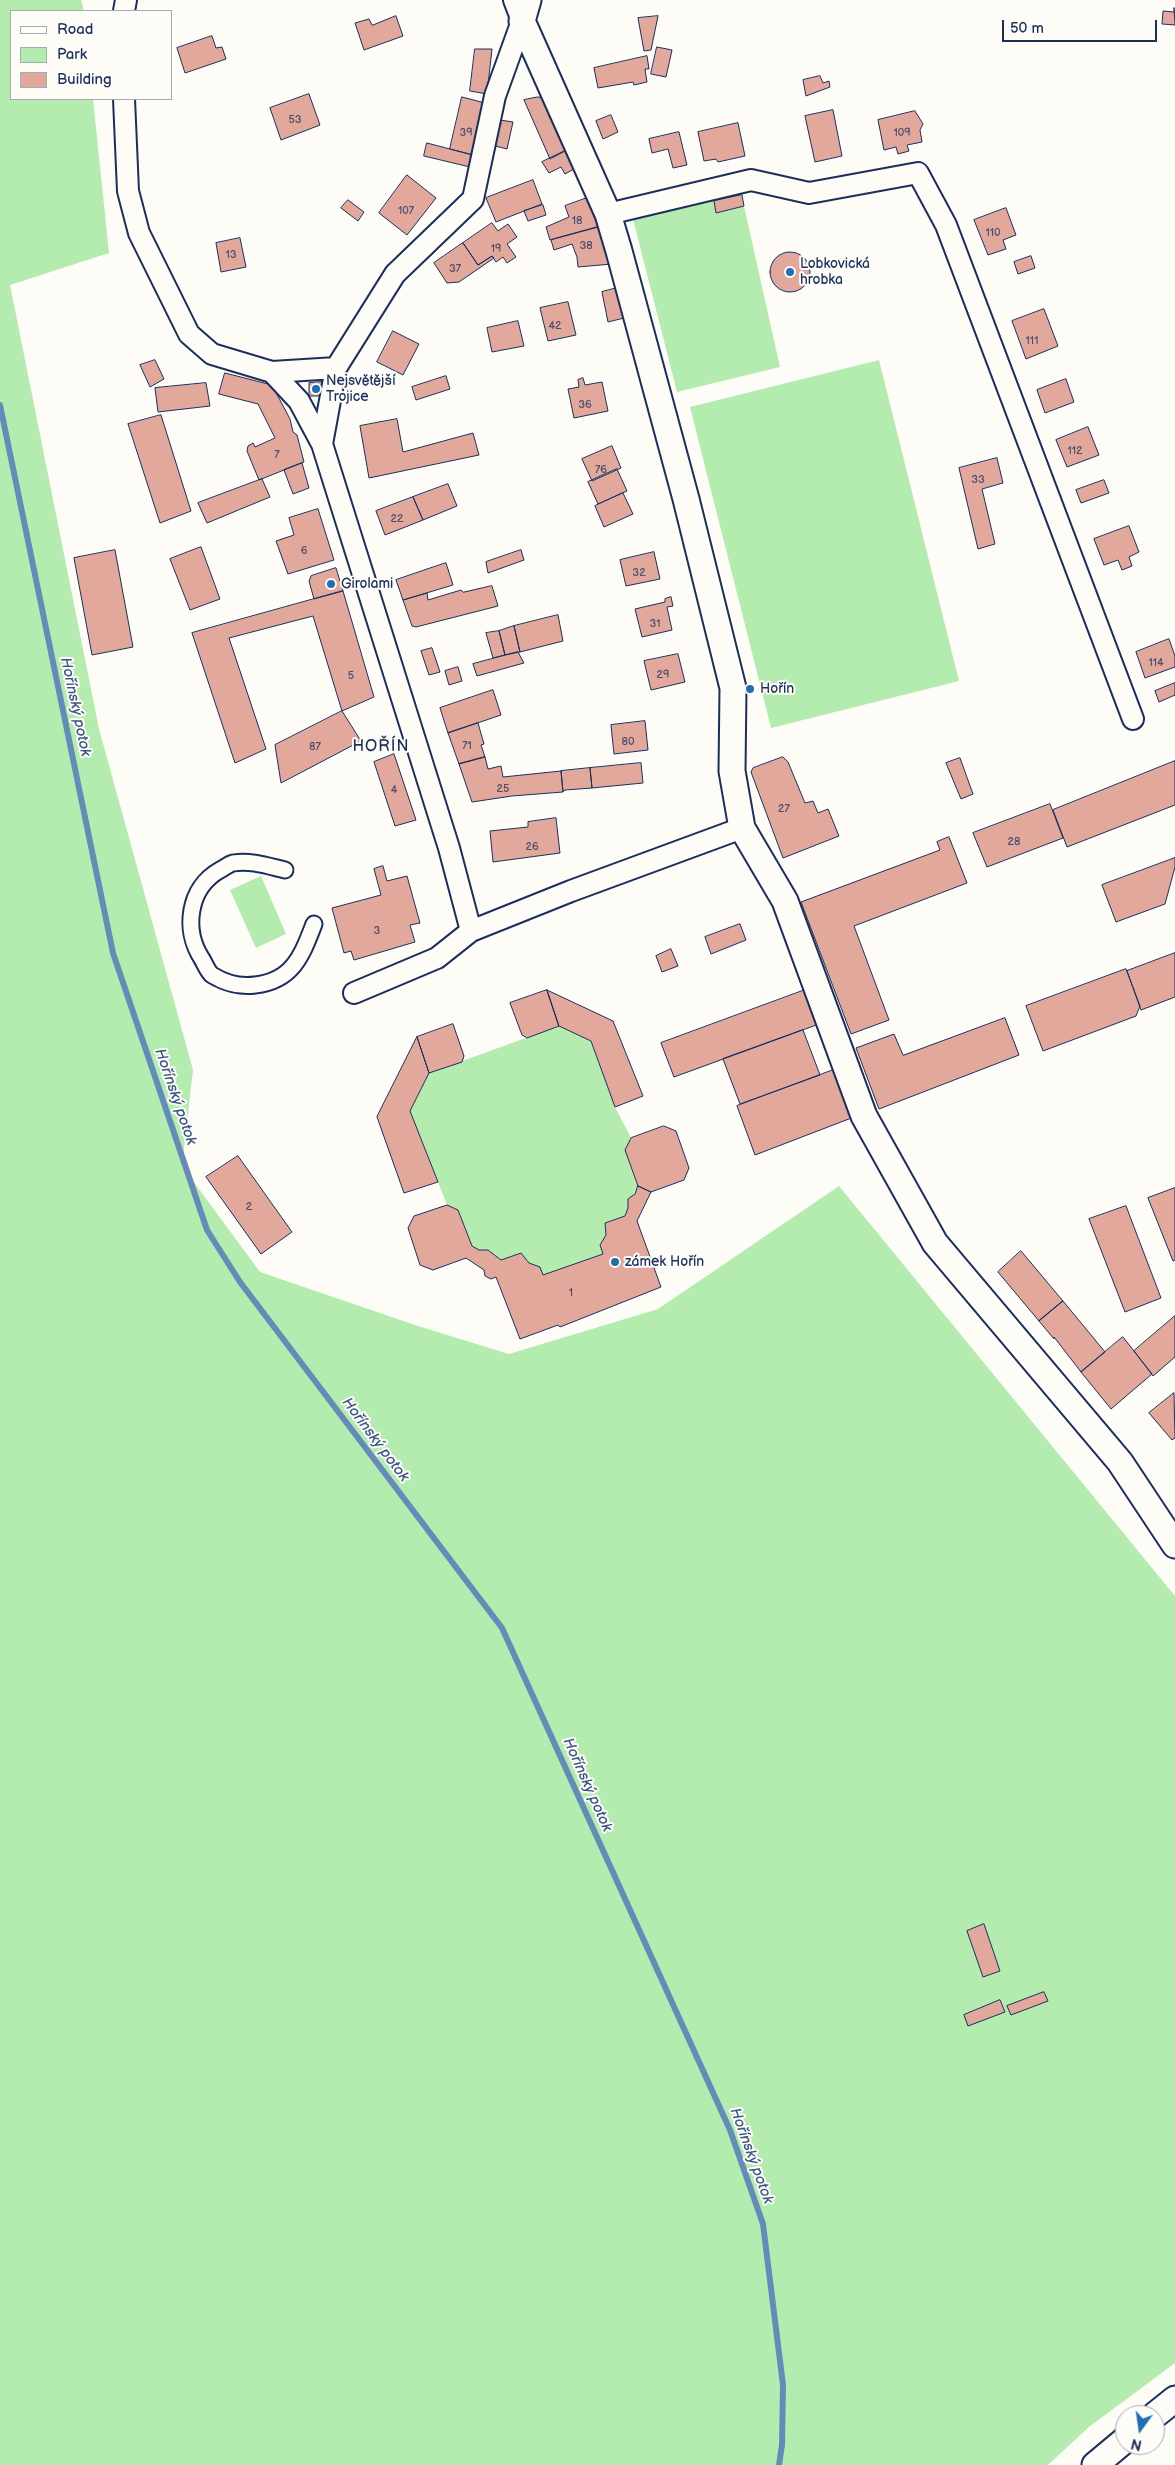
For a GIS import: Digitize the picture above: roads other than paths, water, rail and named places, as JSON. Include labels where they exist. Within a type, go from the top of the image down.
[{"type":"street","points":[[521,7],[608,214],[686,499],[733,688],[732,771],[742,828],[785,901],[864,1116],[935,1243],[1120,1462],[1175,1545]]},
{"type":"street","points":[[322,444],[336,368],[395,274],[473,199],[495,96],[521,7]]},
{"type":"street","points":[[124,100],[128,191],[139,233],[189,334],[212,354],[272,372],[336,368]]},
{"type":"street","points":[[608,214],[750,180],[810,194],[918,173],[946,225],[1133,719]]},
{"type":"street","points":[[272,372],[299,401],[322,444],[472,931]]},
{"type":"street","points":[[354,993],[437,958],[472,931],[571,891],[742,828]]},
{"type":"street","points":[[285,870],[256,862],[232,864],[214,874],[199,888],[192,909],[190,930],[200,956],[211,974],[242,987],[264,984],[284,976],[300,959],[314,924]]},
{"type":"street","points":[[1165,2407],[1175,2399]]},
{"type":"street","points":[[1095,2465],[1115,2448]]},
{"type":"waterway","name":"Hořínský potok","points":[[0,405],[113,953],[207,1230],[240,1282],[502,1628],[730,2130],[763,2224],[783,2385],[782,2445],[779,2465]]},
{"type":"place","name":"Lobkovická hrobka","points":[[790,272]]},
{"type":"place","name":"Nejsvětější Trojice","points":[[316,389]]},
{"type":"place","name":"Girolami","points":[[331,584]]},
{"type":"place","name":"Hořín","points":[[750,689]]},
{"type":"place","name":"zámek Hořín","points":[[615,1262]]},
{"type":"district","name":"HOŘÍN","points":[[381,747]]}]
